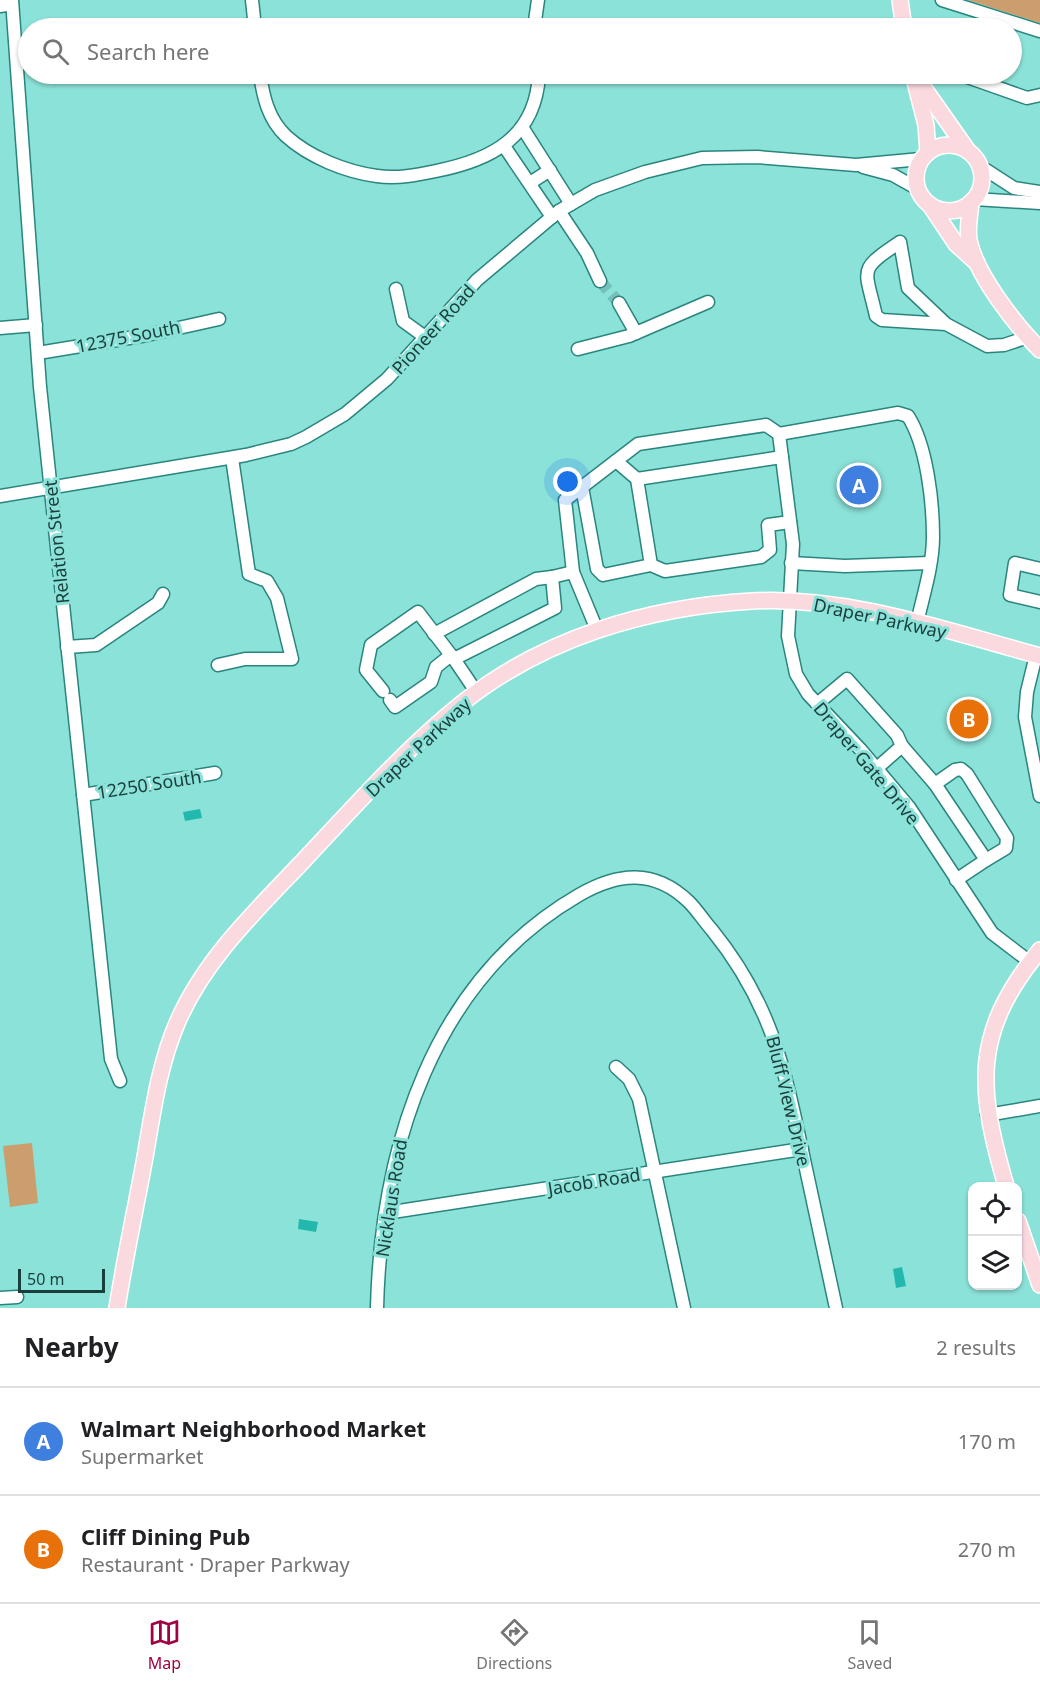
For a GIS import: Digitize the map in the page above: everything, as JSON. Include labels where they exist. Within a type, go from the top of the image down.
[{"type":"main road","points":[[900,0],[903,18]]},
{"type":"main road","points":[[916,84],[926,125],[925,156],[917,170],[918,189],[956,244],[977,263],[1028,337],[1040,350]]},
{"type":"main road","points":[[920,84],[980,166],[982,177],[980,189],[973,200],[959,210],[944,210],[930,205]]},
{"type":"main road","points":[[925,156],[941,146],[956,146],[968,151]]},
{"type":"main road","points":[[973,200],[969,239],[977,263]]},
{"type":"main road","name":"Draper Parkway","points":[[117,1308],[166,1053],[180,1016],[201,976],[237,931],[391,768],[477,693],[542,653],[597,630],[685,609],[755,601],[825,604],[917,623],[1038,655]]},
{"type":"main road","points":[[1005,1182],[987,1114],[985,1082],[992,1038],[1004,1005],[1035,956]]},
{"type":"main road","points":[[1022,1235],[1040,1285]]},
{"type":"street","points":[[252,0],[254,18]]},
{"type":"street","points":[[535,18],[538,0]]},
{"type":"street","points":[[942,0],[999,18]]},
{"type":"street","name":"Relation Street","points":[[8,4],[18,49]]},
{"type":"street","points":[[1022,25],[1040,31]]},
{"type":"street","name":"Relation Street","points":[[24,84],[36,325],[50,488],[111,1059],[120,1081]]},
{"type":"street","points":[[262,84],[266,104],[286,135],[322,159],[359,173],[398,177],[417,175],[478,160],[504,146],[522,127],[532,108],[537,84]]},
{"type":"street","points":[[987,84],[1027,98],[1040,95]]},
{"type":"street","points":[[522,127],[571,204]]},
{"type":"street","points":[[504,146],[530,183],[587,253],[600,281]]},
{"type":"street","name":"Pioneer Road","points":[[856,165],[925,156]]},
{"type":"street","name":"Pioneer Road","points":[[0,496],[232,458],[291,444],[345,414],[387,379],[477,280],[556,214],[595,190],[645,172],[702,158],[757,157],[856,165],[893,176],[918,189]]},
{"type":"street","points":[[980,166],[1014,188],[1040,192]]},
{"type":"street","points":[[530,183],[550,170]]},
{"type":"street","points":[[973,200],[1040,202]]},
{"type":"street","points":[[946,324],[882,320],[876,316],[866,273],[870,262],[900,242],[908,288],[946,324],[987,346],[1004,345],[1028,337]]},
{"type":"street","points":[[396,289],[403,321],[425,337]]},
{"type":"street","points":[[578,349],[636,333],[708,302]]},
{"type":"street","points":[[619,303],[636,333]]},
{"type":"street","name":"12375 South","points":[[38,353],[147,335],[219,319]]},
{"type":"street","points":[[0,328],[36,325]]},
{"type":"street","points":[[597,630],[573,572],[565,500],[638,444],[766,425],[779,434],[898,413],[908,416],[913,424],[927,470],[933,538],[917,623]]},
{"type":"street","name":"Draper Gate Drive","points":[[779,434],[793,544],[788,601],[788,636],[796,674],[818,704],[877,768],[909,807],[992,933],[1035,956]]},
{"type":"street","points":[[637,479],[782,457]]},
{"type":"street","points":[[218,665],[244,659],[292,659],[277,598],[267,581],[249,574],[232,458]]},
{"type":"street","points":[[616,461],[637,479],[651,565]]},
{"type":"street","points":[[582,487],[597,569],[603,575],[651,565],[665,571],[761,556],[771,549],[768,525],[790,522]]},
{"type":"street","points":[[791,563],[845,566],[930,563]]},
{"type":"street","points":[[1040,569],[1015,563],[1010,595],[1040,602]]},
{"type":"street","points":[[434,634],[536,579],[573,572]]},
{"type":"street","points":[[477,693],[452,657],[418,612],[371,645],[366,670],[395,707],[431,682],[436,667],[452,657],[555,608],[552,577]]},
{"type":"street","points":[[67,648],[96,645],[158,603],[163,594]]},
{"type":"street","points":[[1038,655],[1026,704],[1034,733],[1035,771],[1040,796]]},
{"type":"street","points":[[818,704],[847,679],[897,735],[902,746],[935,784],[986,860]]},
{"type":"street","points":[[877,768],[902,746]]},
{"type":"street","points":[[935,784],[955,770],[962,769],[1007,838],[1006,848],[956,880]]},
{"type":"street","name":"12250 South","points":[[82,795],[214,773]]},
{"type":"street","name":"Bluff View Drive","points":[[639,877],[672,889],[689,902],[730,952],[765,1012],[786,1071],[836,1308]]},
{"type":"street","name":"Nicklaus Road","points":[[377,1308],[386,1213],[398,1145],[430,1057],[461,1004],[498,959],[570,900],[597,885],[617,878],[639,877]]},
{"type":"street","points":[[616,1067],[629,1079],[639,1099],[684,1308]]},
{"type":"street","points":[[987,1114],[1040,1106]]},
{"type":"street","name":"Jacob Road","points":[[386,1213],[802,1149]]},
{"type":"street","points":[[0,1298],[16,1297]]},
{"type":"shaded area","points":[[968,0],[1040,0],[1040,23]]},
{"type":"shaded area","points":[[32,1143],[38,1203],[10,1207],[3,1146]]},
{"type":"water","points":[[200,809],[202,818],[185,821],[183,812]]},
{"type":"water","points":[[299,1219],[318,1222],[316,1232],[298,1229]]},
{"type":"water","points":[[902,1267],[906,1286],[896,1288],[893,1269]]},
{"type":"tunnel","points":[[600,281],[619,303]]},
{"type":"place","name":"Walmart Neighborhood Market","points":[[859,485]]},
{"type":"place","name":"Cliff Dining Pub","points":[[969,719]]}]
